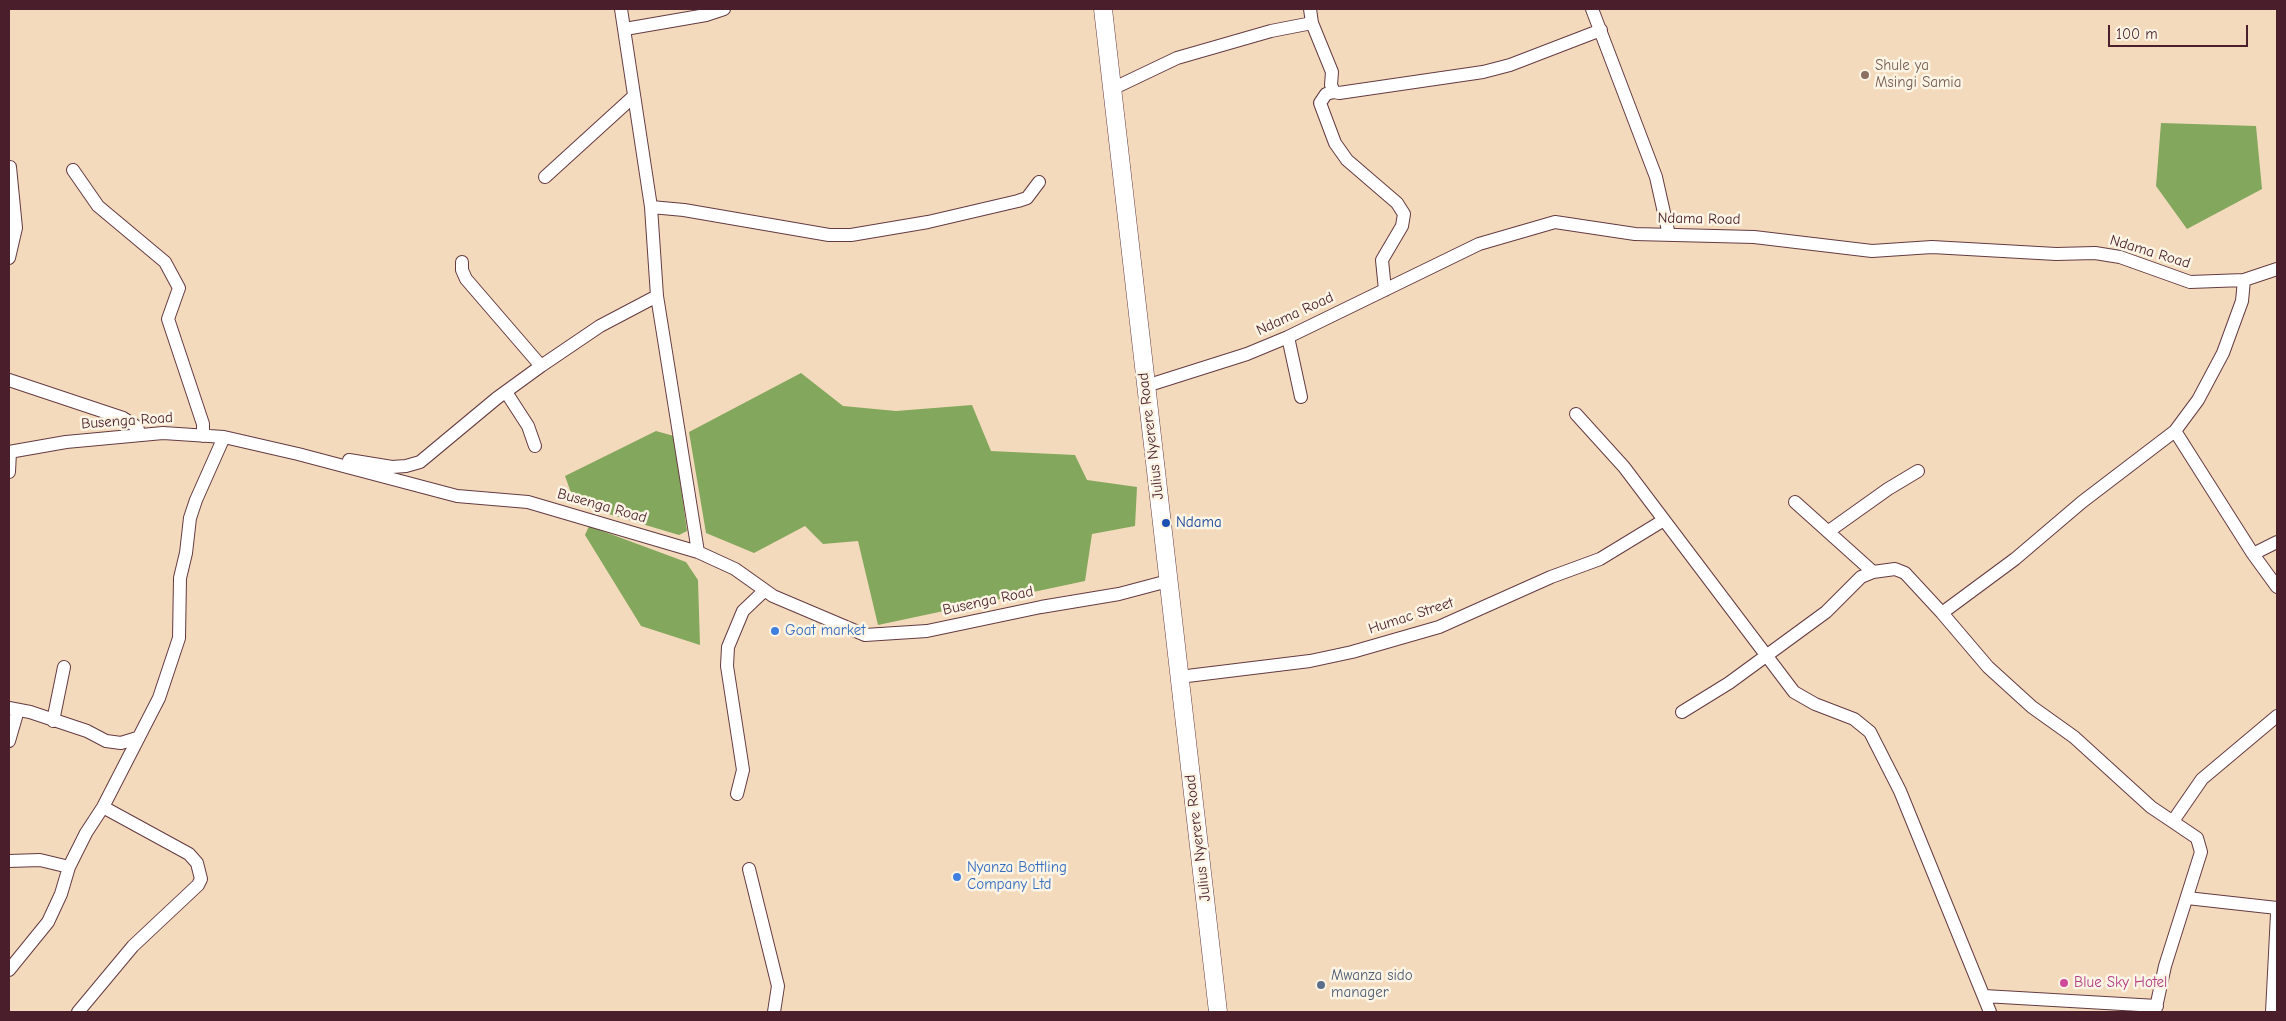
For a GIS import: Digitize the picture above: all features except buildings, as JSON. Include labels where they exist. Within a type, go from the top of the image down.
[{"type":"highway","name":"Julius Nyerere Road","points":[[1103,9],[1218,1012]]},
{"type":"street","points":[[622,9],[651,207],[657,296],[698,552]]},
{"type":"street","points":[[625,30],[706,16],[724,9]]},
{"type":"street","points":[[1310,9],[1312,22],[1332,72],[1331,85],[1334,92]]},
{"type":"street","points":[[1592,9],[1656,177],[1668,235]]},
{"type":"street","points":[[1112,89],[1177,58],[1264,33],[1312,22]]},
{"type":"street","points":[[1385,290],[1382,260],[1402,226],[1404,214],[1397,203],[1347,160],[1335,143],[1320,103],[1326,94],[1483,72],[1510,65],[1601,30]]},
{"type":"street","points":[[545,178],[634,96]]},
{"type":"street","points":[[9,258],[16,228],[12,204],[10,167]]},
{"type":"street","points":[[73,170],[98,206],[165,262],[179,288],[168,319],[203,424],[203,436]]},
{"type":"street","points":[[651,207],[684,210],[829,235],[851,235],[928,222],[1026,198],[1039,182]]},
{"type":"street","name":"Ndama Road","points":[[1146,386],[1247,354],[1288,337],[1456,253],[1546,224],[1573,224],[1635,234],[1754,237],[1872,251],[1932,248],[2056,254],[2095,253],[2120,257],[2190,282],[2244,280],[2277,269]]},
{"type":"street","points":[[462,262],[462,270],[466,279],[541,366]]},
{"type":"street","points":[[1942,613],[2015,559],[2082,502],[2175,431],[2198,400],[2223,353],[2242,301],[2244,280]]},
{"type":"street","points":[[322,460],[350,460],[392,467],[420,462],[434,448],[541,366],[600,326],[657,296]]},
{"type":"street","points":[[1288,337],[1301,398]]},
{"type":"street","points":[[9,380],[123,418],[137,427],[140,435]]},
{"type":"street","points":[[506,392],[528,426],[535,446]]},
{"type":"street","points":[[1576,414],[1624,467],[1794,692],[1815,704],[1854,719],[1870,732],[1900,791],[1990,1012]]},
{"type":"street","points":[[2175,431],[2253,554],[2277,588]]},
{"type":"street","name":"Busenga Road","points":[[10,452],[66,442],[163,433],[224,437],[322,460],[457,496],[528,502],[698,552],[735,569],[764,591],[865,635],[927,631],[1041,607],[1118,594],[1168,581]]},
{"type":"street","points":[[9,970],[48,922],[61,894],[68,868],[86,833],[103,808],[136,738],[159,698],[179,638],[180,578],[186,553],[187,531],[196,500],[224,437]]},
{"type":"street","points":[[9,472],[10,452]]},
{"type":"street","points":[[1829,531],[1888,489],[1918,471]]},
{"type":"street","points":[[1795,502],[1873,572]]},
{"type":"street","name":"Humac Street","points":[[1179,677],[1310,661],[1352,652],[1439,627],[1551,577],[1600,559],[1664,520]]},
{"type":"street","points":[[2253,554],[2277,542]]},
{"type":"street","points":[[1682,712],[1767,656],[1826,612],[1861,577],[1873,572],[1896,569],[1905,573],[1988,667],[2032,708],[2074,737],[2151,807],[2198,838],[2201,852],[2165,966],[2156,1009],[1984,996]]},
{"type":"street","points":[[737,794],[742,770],[727,666],[728,647],[743,611],[764,591]]},
{"type":"street","points":[[53,721],[64,668]]},
{"type":"street","points":[[9,741],[13,709],[87,731],[106,741],[121,743],[136,738]]},
{"type":"street","points":[[2173,821],[2202,779],[2277,716]]},
{"type":"street","points":[[78,1012],[133,946],[198,885],[202,875],[197,863],[176,845],[103,808]]},
{"type":"street","points":[[9,861],[40,860],[68,868]]},
{"type":"street","points":[[749,869],[778,986],[774,1012]]},
{"type":"street","points":[[2187,898],[2277,908]]},
{"type":"street","points":[[2272,1012],[2275,989],[2277,914]]},
{"type":"green space","points":[[2161,123],[2256,126],[2262,189],[2187,229],[2156,186]]},
{"type":"green space","points":[[801,373],[843,406],[896,411],[972,405],[991,451],[1075,455],[1087,480],[1137,487],[1135,526],[1092,534],[1085,581],[878,625],[858,541],[823,544],[805,526],[754,553],[706,533],[689,432]]},
{"type":"green space","points":[[656,431],[674,436],[687,531],[679,535],[575,504],[565,476]]},
{"type":"green space","points":[[589,526],[686,562],[698,580],[700,645],[641,626],[585,535]]},
{"type":"place","name":"Shule ya Msingi Samia","points":[[1865,75]]},
{"type":"place","name":"Ndama","points":[[1166,523]]},
{"type":"place","name":"Goat market","points":[[775,631]]},
{"type":"place","name":"Nyanza Bottling Company Ltd","points":[[957,877]]},
{"type":"place","name":"Blue Sky Hotel","points":[[2064,983]]},
{"type":"place","name":"Mwanza sido manager","points":[[1321,985]]}]
